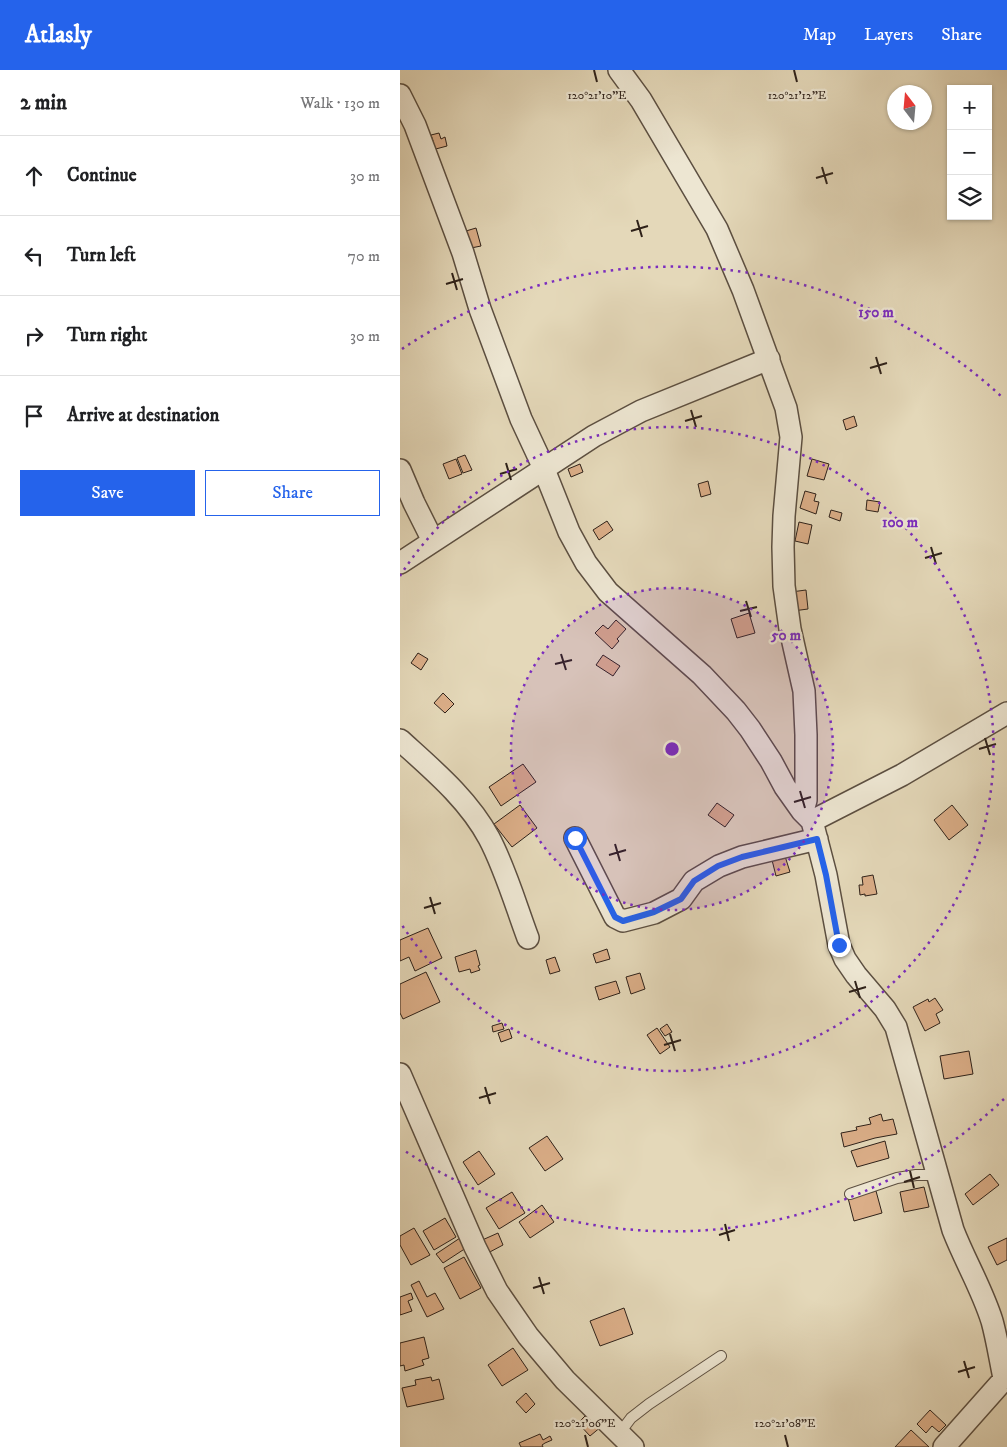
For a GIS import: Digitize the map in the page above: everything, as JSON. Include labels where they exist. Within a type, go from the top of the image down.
[{"type":"street","points":[[619,70],[641,100],[717,229],[743,290],[786,408],[791,437],[784,516],[784,586],[790,629],[804,691],[806,735],[806,800],[804,807],[826,875],[839,945],[845,959],[856,975],[885,1009],[896,1027],[953,1230],[992,1320],[1005,1377],[944,1447]]},
{"type":"street","points":[[400,95],[416,125],[463,253],[480,309],[521,419],[570,532],[586,563],[608,592],[702,676],[736,711],[750,729],[810,824]]},
{"type":"street","points":[[400,563],[594,436],[641,411],[769,360]]},
{"type":"street","points":[[400,470],[433,541]]},
{"type":"street","points":[[575,838],[615,917],[623,921],[654,912],[681,899],[694,881],[718,866],[742,857],[810,824],[902,775],[1007,713]]},
{"type":"street","points":[[400,740],[458,794],[489,838],[528,938]]},
{"type":"street","points":[[400,1074],[475,1247],[498,1291],[528,1336],[565,1380],[626,1440]]},
{"type":"lane","points":[[850,1194],[897,1178],[916,1175],[938,1175]]},
{"type":"lane","points":[[626,1440],[632,1418],[649,1404],[721,1356]]},
{"type":"building","points":[[439,133],[441,139],[445,137],[447,146],[432,150],[430,142],[433,141],[431,135]]},
{"type":"building","points":[[476,228],[481,246],[471,248],[466,231]]},
{"type":"building","points":[[854,416],[857,426],[846,430],[843,420]]},
{"type":"building","points":[[465,455],[472,470],[463,473],[457,458]]},
{"type":"building","points":[[456,459],[462,474],[449,479],[443,464]]},
{"type":"building","points":[[812,459],[829,464],[824,480],[807,476]]},
{"type":"building","points":[[580,464],[583,472],[571,477],[568,469]]},
{"type":"building","points":[[708,481],[711,494],[701,497],[698,484]]},
{"type":"building","points":[[805,491],[816,494],[814,501],[819,502],[816,514],[800,508]]},
{"type":"building","points":[[867,500],[880,502],[878,512],[866,510]]},
{"type":"building","points":[[831,510],[842,513],[840,521],[829,517]]},
{"type":"building","points":[[607,521],[613,530],[599,540],[593,530]]},
{"type":"building","points":[[799,522],[812,525],[808,544],[795,541]]},
{"type":"building","points":[[806,590],[808,609],[793,611],[791,592]]},
{"type":"building","points":[[749,613],[755,633],[737,638],[731,619]]},
{"type":"building","points":[[616,620],[626,629],[617,639],[619,641],[612,649],[595,633],[603,625],[608,629]]},
{"type":"building","points":[[418,653],[428,659],[421,670],[411,663]]},
{"type":"building","points":[[603,655],[620,666],[613,676],[596,665]]},
{"type":"building","points":[[443,693],[454,704],[445,713],[434,703]]},
{"type":"building","points":[[523,764],[536,782],[501,806],[489,787]]},
{"type":"building","points":[[717,803],[734,815],[725,827],[708,815]]},
{"type":"building","points":[[520,805],[537,828],[512,847],[494,824]]},
{"type":"building","points":[[952,805],[968,825],[949,840],[934,820]]},
{"type":"building","points":[[784,853],[790,872],[776,876],[771,856]]},
{"type":"building","points":[[873,875],[877,894],[860,895],[859,885],[863,885],[862,877]]},
{"type":"building","points":[[428,928],[442,958],[415,971],[409,957],[400,961],[400,940]]},
{"type":"building","points":[[607,949],[610,959],[596,963],[593,954]]},
{"type":"building","points":[[476,950],[480,970],[471,973],[470,969],[459,972],[455,957]]},
{"type":"building","points":[[555,957],[560,971],[550,974],[546,960]]},
{"type":"building","points":[[426,972],[440,1002],[403,1019],[400,1013],[400,984]]},
{"type":"building","points":[[640,973],[645,989],[631,994],[626,977]]},
{"type":"building","points":[[616,981],[620,993],[599,1000],[595,987]]},
{"type":"building","points":[[935,998],[943,1010],[936,1014],[940,1023],[925,1031],[913,1007],[928,999],[929,1002]]},
{"type":"building","points":[[502,1023],[504,1029],[493,1032],[492,1026]]},
{"type":"building","points":[[667,1024],[672,1032],[665,1036],[660,1029]]},
{"type":"building","points":[[657,1028],[670,1047],[660,1054],[647,1035]]},
{"type":"building","points":[[509,1029],[512,1038],[501,1042],[498,1033]]},
{"type":"building","points":[[969,1051],[973,1074],[944,1079],[940,1056]]},
{"type":"building","points":[[881,1114],[883,1121],[893,1119],[897,1134],[844,1147],[841,1133],[857,1130],[856,1127],[871,1124],[869,1118]]},
{"type":"building","points":[[547,1136],[563,1159],[545,1171],[529,1148]]},
{"type":"building","points":[[885,1141],[889,1158],[857,1167],[851,1151]]},
{"type":"building","points":[[479,1151],[495,1174],[478,1185],[463,1162]]},
{"type":"building","points":[[990,1174],[999,1185],[973,1205],[965,1194]]},
{"type":"building","points":[[924,1187],[929,1207],[904,1212],[900,1192]]},
{"type":"building","points":[[876,1191],[882,1213],[854,1221],[848,1198]]},
{"type":"building","points":[[512,1192],[525,1213],[499,1229],[486,1208]]},
{"type":"building","points":[[542,1205],[554,1222],[530,1238],[519,1222]]},
{"type":"building","points":[[445,1218],[456,1237],[434,1250],[423,1231]]},
{"type":"building","points":[[414,1228],[430,1255],[411,1265],[400,1245],[400,1236]]},
{"type":"building","points":[[498,1233],[503,1245],[486,1254],[480,1241]]},
{"type":"building","points":[[460,1238],[466,1248],[443,1263],[436,1254]]},
{"type":"building","points":[[1007,1238],[1007,1260],[997,1265],[988,1247]]},
{"type":"building","points":[[464,1257],[481,1288],[460,1299],[444,1268]]},
{"type":"building","points":[[419,1281],[427,1297],[435,1293],[444,1309],[427,1317],[411,1285]]},
{"type":"building","points":[[411,1293],[413,1299],[408,1301],[412,1311],[400,1315],[400,1297]]},
{"type":"building","points":[[624,1308],[633,1334],[600,1346],[590,1321]]},
{"type":"building","points":[[424,1337],[429,1358],[422,1360],[424,1365],[405,1371],[404,1365],[400,1366],[400,1343]]},
{"type":"building","points":[[513,1348],[528,1370],[502,1386],[488,1365]]},
{"type":"building","points":[[431,1377],[432,1381],[439,1379],[444,1399],[407,1407],[402,1388],[416,1385],[415,1380]]},
{"type":"building","points":[[526,1393],[535,1404],[526,1413],[516,1402]]},
{"type":"building","points":[[930,1410],[946,1425],[939,1432],[932,1426],[926,1433],[917,1424]]},
{"type":"building","points":[[589,1412],[602,1426],[590,1436],[578,1423]]},
{"type":"building","points":[[911,1430],[929,1447],[895,1447]]},
{"type":"building","points":[[540,1434],[543,1440],[550,1436],[552,1440],[542,1445],[543,1447],[521,1447],[519,1443]]},
{"type":"route","points":[[575,838],[615,917],[623,921],[654,912],[681,899],[694,881],[718,866],[742,857],[817,839],[839,945]]}]
